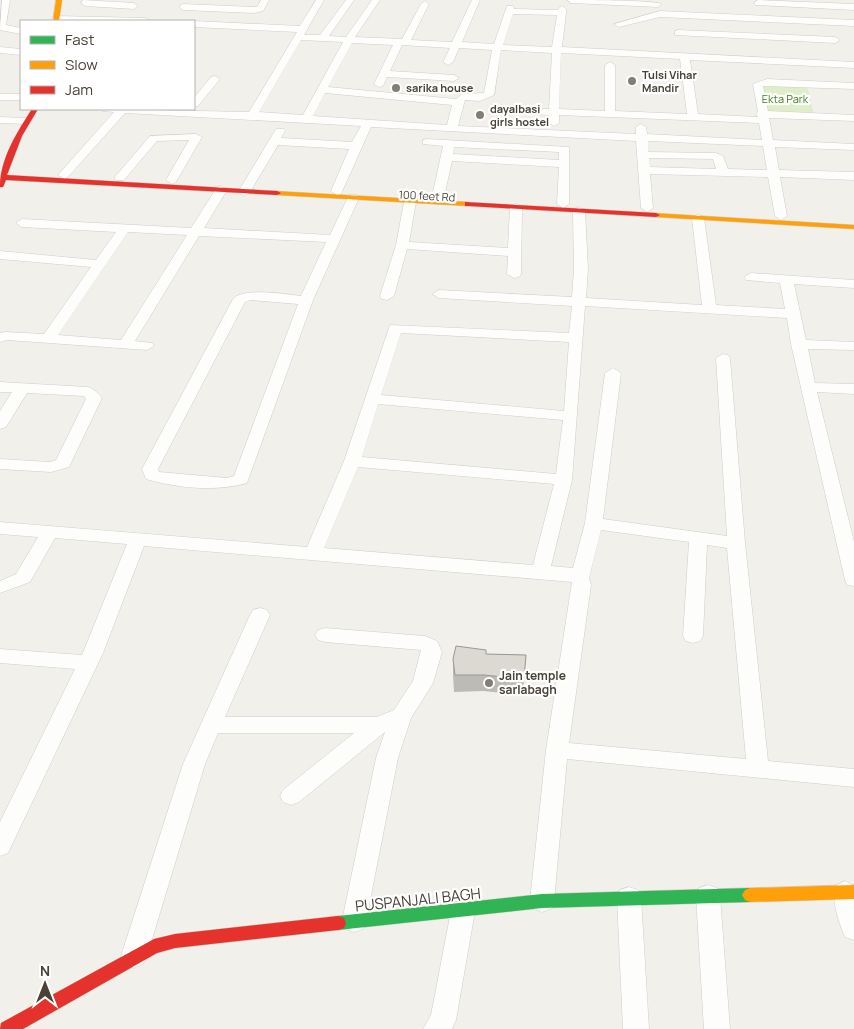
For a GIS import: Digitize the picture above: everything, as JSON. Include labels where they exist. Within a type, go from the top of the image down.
[{"type":"main road","points":[[56,20],[59,0]]},
{"type":"main road","points":[[34,110],[18,136],[1,176],[221,190],[246,189],[410,202],[854,228]]},
{"type":"main road","name":"100 feet Rd","points":[[1,176],[64,174],[172,180],[246,189],[438,196],[854,220]]},
{"type":"main road","name":"PUSPANJALI BAGH","points":[[7,1029],[134,956],[154,946],[175,941],[542,901],[849,892]]},
{"type":"street","points":[[6,0],[1,27],[20,31]]},
{"type":"street","points":[[87,0],[85,3],[137,3]]},
{"type":"street","points":[[188,0],[183,7],[254,10],[260,8],[265,0]]},
{"type":"street","points":[[312,0],[320,0]]},
{"type":"street","points":[[252,115],[320,0]]},
{"type":"street","points":[[322,39],[350,0]]},
{"type":"street","points":[[306,119],[348,41],[376,0]]},
{"type":"street","points":[[448,62],[476,0]]},
{"type":"street","points":[[571,0],[633,1],[760,19],[854,23]]},
{"type":"street","points":[[760,19],[758,2],[849,5]]},
{"type":"street","points":[[126,20],[137,3]]},
{"type":"street","points":[[374,94],[401,43],[425,4]]},
{"type":"street","points":[[619,39],[659,6]]},
{"type":"street","points":[[452,129],[460,97],[480,98],[488,95],[497,48],[509,10],[562,11],[556,51],[559,63],[555,112],[559,134],[565,149],[563,204]]},
{"type":"street","points":[[619,11],[619,39]]},
{"type":"street","points":[[828,22],[843,55]]},
{"type":"street","points":[[195,24],[300,33],[322,39],[348,41],[556,51],[619,39],[685,57],[843,55]]},
{"type":"street","points":[[678,33],[843,55]]},
{"type":"street","points":[[0,50],[20,52]]},
{"type":"street","points":[[685,57],[682,68],[693,118]]},
{"type":"street","points":[[610,65],[610,114]]},
{"type":"street","points":[[384,74],[454,78]]},
{"type":"street","points":[[195,103],[215,79]]},
{"type":"street","points":[[781,216],[762,117],[758,83],[854,86]]},
{"type":"street","points":[[322,90],[459,102]]},
{"type":"street","points":[[0,97],[20,97]]},
{"type":"street","points":[[195,109],[452,129],[854,147]]},
{"type":"street","points":[[64,174],[121,110]]},
{"type":"street","points":[[501,110],[693,118],[854,118]]},
{"type":"street","points":[[642,116],[641,137],[642,155],[646,170],[647,208]]},
{"type":"street","points":[[246,189],[288,118]]},
{"type":"street","points":[[0,120],[27,120]]},
{"type":"street","points":[[337,191],[367,124]]},
{"type":"street","points":[[120,178],[156,137],[196,137],[172,180]]},
{"type":"street","points":[[274,141],[356,146]]},
{"type":"street","points":[[427,142],[565,149]]},
{"type":"street","points":[[438,196],[450,143]]},
{"type":"street","points":[[642,155],[716,156],[719,158],[723,171]]},
{"type":"street","points":[[447,157],[564,164]]},
{"type":"street","points":[[646,170],[773,172],[854,176]]},
{"type":"street","points":[[126,344],[221,190]]},
{"type":"street","points":[[306,300],[253,296],[240,299],[150,469],[152,475],[162,478],[227,483],[241,479],[306,300],[353,198]]},
{"type":"street","points":[[387,296],[402,245],[410,202]]},
{"type":"street","points":[[514,274],[516,208]]},
{"type":"street","points":[[540,571],[564,480],[571,416],[581,269],[579,211]]},
{"type":"street","points":[[698,218],[703,270],[710,309]]},
{"type":"street","points":[[22,223],[335,239]]},
{"type":"street","points":[[48,339],[125,228]]},
{"type":"street","points":[[402,245],[514,252]]},
{"type":"street","points":[[0,255],[100,264]]},
{"type":"street","points":[[750,278],[854,284]]},
{"type":"street","points":[[786,279],[798,344],[854,580]]},
{"type":"street","points":[[439,294],[793,314]]},
{"type":"street","points":[[313,553],[352,461],[395,328],[575,338]]},
{"type":"street","points":[[0,338],[5,336],[147,346]]},
{"type":"street","points":[[798,344],[854,346]]},
{"type":"street","points":[[723,358],[736,543],[758,770]]},
{"type":"street","points":[[542,901],[557,750],[582,586],[580,578],[594,522],[613,372]]},
{"type":"street","points":[[0,387],[88,392],[94,398],[63,463],[51,467],[0,464]]},
{"type":"street","points":[[808,387],[854,389]]},
{"type":"street","points":[[0,424],[22,388]]},
{"type":"street","points":[[372,399],[571,416]]},
{"type":"street","points":[[352,461],[564,480]]},
{"type":"street","points":[[594,522],[736,543]]},
{"type":"street","points":[[0,528],[540,571],[572,574],[580,578]]},
{"type":"street","points":[[0,587],[17,582],[23,578],[50,532]]},
{"type":"street","points":[[693,636],[698,538]]},
{"type":"street","points":[[0,846],[88,663],[138,539]]},
{"type":"street","points":[[134,956],[194,764],[260,615]]},
{"type":"street","points":[[325,635],[425,643],[430,646],[432,652],[423,683],[401,716],[387,758],[354,922]]},
{"type":"street","points":[[0,656],[88,663]]},
{"type":"street","points":[[291,796],[379,725],[401,716]]},
{"type":"street","points":[[210,725],[379,725]]},
{"type":"street","points":[[557,750],[854,778]]},
{"type":"street","points":[[849,892],[854,929]]},
{"type":"street","points":[[708,896],[717,1029]]},
{"type":"street","points":[[628,898],[636,1029]]},
{"type":"street","points":[[436,1029],[443,1020],[463,911]]},
{"type":"green space","name":"Ekta Park","points":[[758,83],[807,84],[814,116],[761,114]]},
{"type":"building","points":[[456,646],[486,650],[486,654],[526,655],[524,679],[484,675],[455,675],[453,659]]},
{"type":"traffic: fast","points":[[338,923],[542,901],[750,895]]},
{"type":"traffic: slow","points":[[56,20],[59,0]]},
{"type":"traffic: slow","points":[[277,193],[468,204]]},
{"type":"traffic: slow","points":[[656,215],[854,227]]},
{"type":"traffic: slow","points":[[750,895],[854,892]]},
{"type":"traffic: jam","points":[[0,185],[18,136],[34,110]]},
{"type":"traffic: jam","points":[[0,177],[277,193]]},
{"type":"traffic: jam","points":[[468,204],[656,215]]},
{"type":"traffic: jam","points":[[7,1029],[154,946],[175,941],[338,923]]},
{"type":"place","name":"Tulsi Vihar Mandir","points":[[632,81]]},
{"type":"place","name":"sarika house","points":[[396,88]]},
{"type":"place","name":"dayalbasi girls hostel","points":[[480,115]]},
{"type":"place","name":"Jain temple sarlabagh","points":[[489,683]]}]
